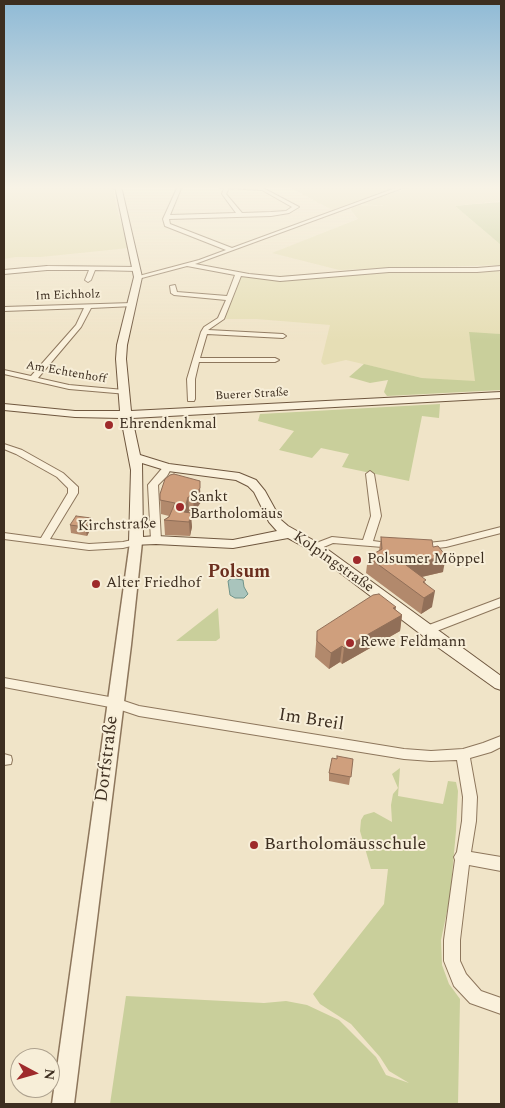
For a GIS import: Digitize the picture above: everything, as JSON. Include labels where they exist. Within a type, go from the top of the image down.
[{"type":"main road","points":[[129,238],[137,273]]},
{"type":"main road","name":"Dorfstraße","points":[[136,542],[137,470],[126,415],[122,345],[132,306],[137,273]]},
{"type":"main road","name":"Buerer Straße","points":[[4,407],[75,414],[126,415],[501,395]]},
{"type":"main road","name":"Kolpingstraße","points":[[135,457],[168,467],[233,476],[248,480],[257,487],[276,522],[315,547],[426,631],[501,684]]},
{"type":"main road","name":"Kirchstraße","points":[[136,542],[156,540],[233,544],[281,536],[290,532]]},
{"type":"street","points":[[198,238],[232,250]]},
{"type":"street","points":[[4,272],[39,268],[93,268],[137,273],[188,265],[265,238]]},
{"type":"street","points":[[188,265],[280,279],[389,270],[477,270],[501,268]]},
{"type":"street","points":[[88,280],[93,268]]},
{"type":"street","points":[[191,399],[190,388],[204,332],[206,328],[221,319],[239,274]]},
{"type":"street","points":[[173,286],[174,293],[229,298]]},
{"type":"street","points":[[176,303],[180,294]]},
{"type":"street","name":"Im Eichholz","points":[[4,309],[132,306]]},
{"type":"street","points":[[33,379],[79,326],[88,307]]},
{"type":"street","points":[[204,332],[283,336]]},
{"type":"street","points":[[196,360],[251,362],[276,360]]},
{"type":"street","name":"Am Echtenhoff","points":[[4,372],[69,387],[124,392]]},
{"type":"street","points":[[4,446],[26,455],[60,474],[73,487],[73,494],[44,541]]},
{"type":"street","points":[[156,540],[153,485],[154,481],[164,474],[168,467]]},
{"type":"street","points":[[367,544],[376,516],[370,474]]},
{"type":"street","points":[[315,547],[332,540],[429,548],[501,530]]},
{"type":"street","name":"Kirchstraße","points":[[4,536],[89,547],[124,545],[136,542]]},
{"type":"street","name":"Dorfstraße","points":[[63,1104],[136,542]]},
{"type":"street","points":[[426,631],[501,602]]},
{"type":"street","name":"Im Breil","points":[[4,682],[115,703],[139,711],[404,754],[431,756],[464,754],[486,748],[501,741]]},
{"type":"street","points":[[464,754],[470,805],[469,821],[461,857],[452,940],[452,961],[460,980],[476,997],[501,1006]]},
{"type":"street","points":[[461,857],[501,864]]},
{"type":"shaded area","points":[[4,238],[126,238],[129,248],[41,257],[4,259]]},
{"type":"shaded area","points":[[311,238],[492,238],[501,245],[501,265],[339,270],[272,253]]},
{"type":"shaded area","points":[[497,269],[501,274],[501,334],[469,333],[476,381],[472,382],[422,378],[346,360],[324,365],[321,362],[330,325],[256,319],[221,319],[239,274],[270,278],[342,273]]},
{"type":"green space","points":[[492,238],[501,238],[501,245]]},
{"type":"green space","points":[[469,332],[501,334],[501,390],[387,396],[384,392],[388,380],[370,383],[349,377],[364,364],[422,378],[475,381]]},
{"type":"green space","points":[[440,404],[439,418],[422,416],[409,481],[342,467],[349,454],[321,448],[312,458],[279,450],[294,431],[258,421],[260,414]]},
{"type":"green space","points":[[218,608],[220,638],[216,641],[176,641]]},
{"type":"green space","points":[[400,768],[398,796],[443,804],[448,781],[456,782],[458,791],[450,897],[441,940],[442,965],[449,984],[460,999],[458,1104],[110,1104],[126,996],[264,1003],[286,1001],[307,1005],[339,1020],[376,1057],[386,1075],[409,1083],[389,1071],[380,1057],[351,1024],[320,1004],[313,994],[384,904],[388,869],[371,869],[360,831],[361,820],[364,815],[374,812],[392,822],[391,805],[393,794],[398,788],[392,774]]},
{"type":"water","points":[[232,578],[243,580],[248,594],[244,598],[235,598],[230,595],[228,581]]},
{"type":"building","points":[[174,474],[200,481],[200,488],[193,498],[188,497],[184,512],[191,513],[189,522],[164,520],[169,517],[175,503],[160,500],[160,494],[165,479]]},
{"type":"building","points":[[76,516],[91,518],[85,527],[70,525]]},
{"type":"building","points":[[381,537],[432,540],[433,547],[438,546],[446,556],[406,565],[426,580],[423,582],[435,591],[424,598],[368,557],[382,549]]},
{"type":"building","points":[[379,594],[396,607],[393,608],[402,615],[344,648],[342,646],[331,653],[317,641],[317,631],[373,595]]},
{"type":"building","points":[[337,756],[353,759],[351,777],[329,773],[332,758],[337,759]]},
{"type":"place","name":"Ehrendenkmal","points":[[109,425]]},
{"type":"place","name":"Sankt Bartholomäus","points":[[180,507]]},
{"type":"place","name":"Polsumer Möppel","points":[[357,560]]},
{"type":"place","name":"Alter Friedhof","points":[[96,584]]},
{"type":"place","name":"Rewe Feldmann","points":[[350,643]]},
{"type":"place","name":"Bartholomäusschule","points":[[254,845]]},
{"type":"district","name":"Polsum","points":[[239,573]]}]
